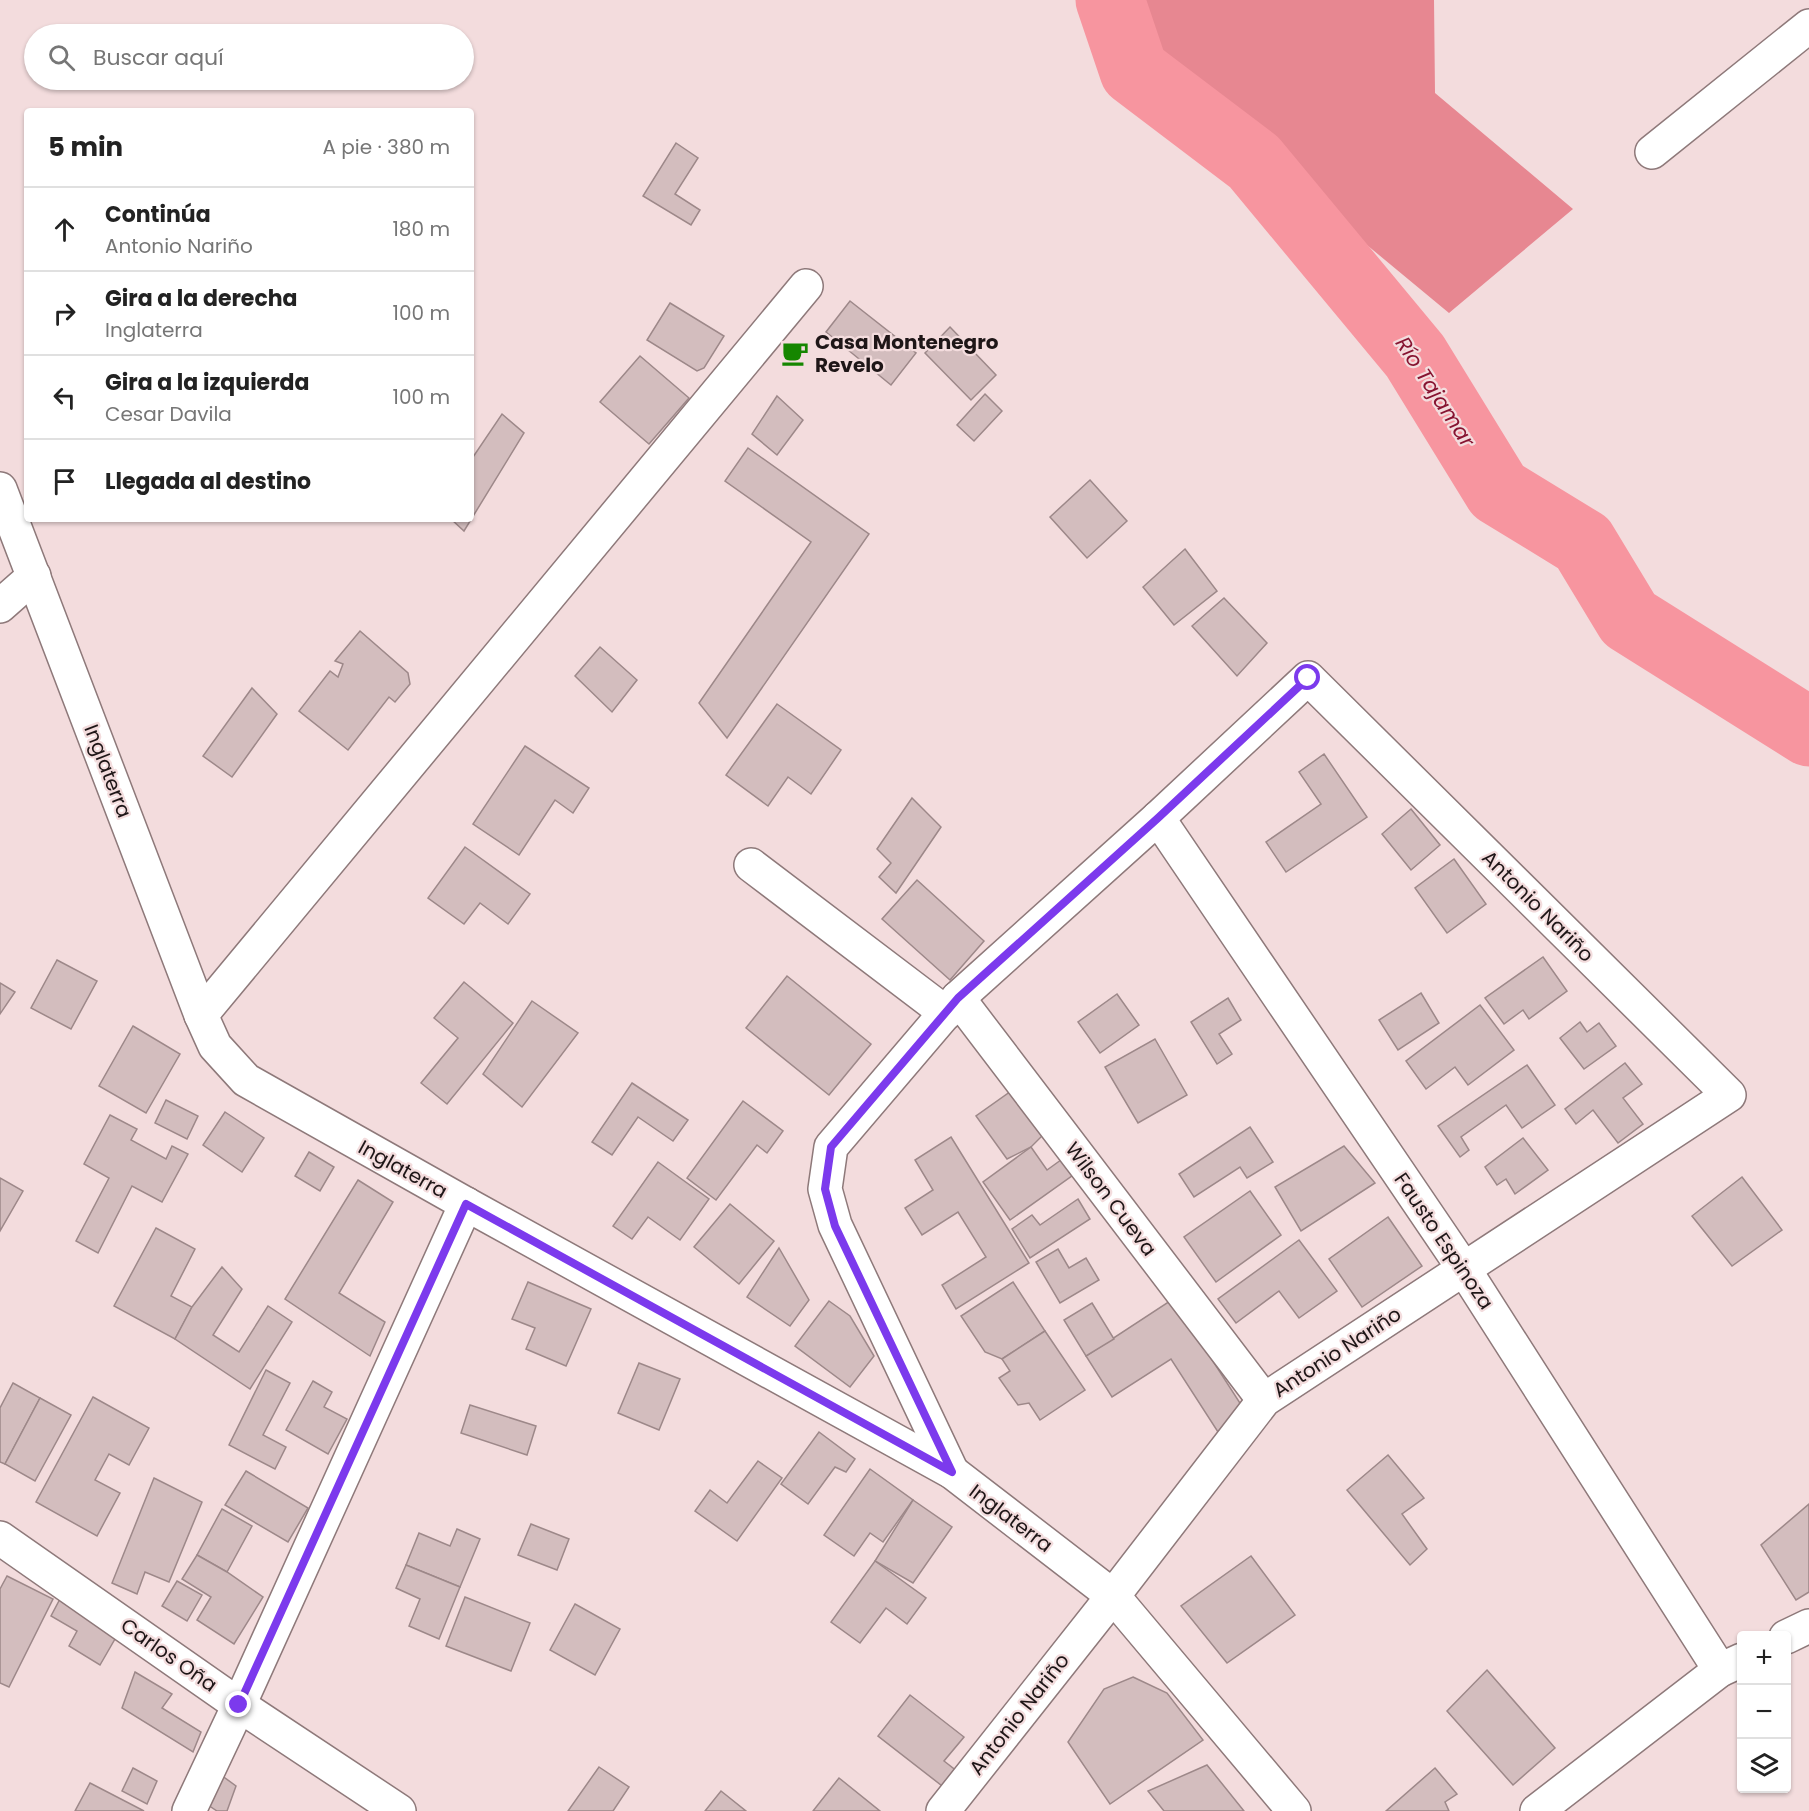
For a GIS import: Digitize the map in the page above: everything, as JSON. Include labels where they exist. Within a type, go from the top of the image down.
[{"type":"street","points":[[1652,152],[1809,26]]},
{"type":"street","points":[[201,1015],[806,286]]},
{"type":"street","name":"Inglaterra","points":[[0,489],[201,1015],[215,1046],[246,1080],[952,1472],[1113,1596],[1294,1811]]},
{"type":"street","points":[[0,606],[34,576]]},
{"type":"street","name":"Antonio Nariño","points":[[943,1811],[1264,1400],[1729,1095],[1308,678],[952,1006],[831,1147],[825,1189],[835,1226],[952,1472]]},
{"type":"street","name":"Fausto Espinoza","points":[[1158,818],[1731,1665]]},
{"type":"street","name":"Wilson Cueva","points":[[751,866],[952,1006],[1264,1400]]},
{"type":"street","points":[[189,1811],[466,1204]]},
{"type":"street","name":"Carlos Oña","points":[[0,1538],[239,1705],[399,1811]]},
{"type":"street","points":[[1791,1635],[1809,1626]]},
{"type":"street","points":[[1537,1811],[1731,1665]]},
{"type":"shaded area","points":[[1100,0],[1434,0],[1435,93],[1573,209],[1449,313],[1315,202]]},
{"type":"building","points":[[676,143],[698,158],[675,194],[700,210],[691,225],[643,196]]},
{"type":"building","points":[[850,301],[916,353],[891,385],[826,332]]},
{"type":"building","points":[[670,303],[724,336],[704,368],[697,371],[647,340]]},
{"type":"building","points":[[950,327],[996,375],[971,400],[925,353]]},
{"type":"building","points":[[640,356],[689,398],[649,444],[600,402]]},
{"type":"building","points":[[985,394],[1002,411],[974,441],[957,425]]},
{"type":"building","points":[[777,396],[803,420],[777,455],[752,434]]},
{"type":"building","points":[[502,414],[524,433],[474,515],[474,456]]},
{"type":"building","points":[[748,448],[869,534],[727,738],[699,703],[811,542],[725,481]]},
{"type":"building","points":[[1090,480],[1127,521],[1087,558],[1050,517]]},
{"type":"building","points":[[454,522],[470,522],[464,531]]},
{"type":"building","points":[[1185,549],[1217,591],[1174,625],[1143,587]]},
{"type":"building","points":[[1224,598],[1267,643],[1237,676],[1192,626]]},
{"type":"building","points":[[360,631],[408,673],[410,684],[395,702],[389,697],[348,750],[299,711],[330,671],[338,677],[343,664],[335,661]]},
{"type":"building","points":[[600,647],[637,680],[612,712],[575,676]]},
{"type":"building","points":[[252,688],[277,714],[232,777],[203,756]]},
{"type":"building","points":[[777,704],[841,750],[811,794],[788,777],[768,806],[726,775]]},
{"type":"building","points":[[525,746],[589,788],[573,813],[555,800],[519,855],[473,824]]},
{"type":"building","points":[[1324,754],[1367,817],[1286,872],[1266,842],[1321,804],[1299,772]]},
{"type":"building","points":[[912,798],[941,827],[896,893],[879,877],[891,863],[877,849]]},
{"type":"building","points":[[1411,809],[1440,845],[1411,870],[1382,834]]},
{"type":"building","points":[[465,847],[530,894],[508,924],[480,903],[464,924],[428,898]]},
{"type":"building","points":[[1454,859],[1486,904],[1447,933],[1415,888]]},
{"type":"building","points":[[917,880],[984,941],[950,980],[882,919]]},
{"type":"building","points":[[1543,957],[1567,991],[1529,1019],[1523,1010],[1504,1024],[1485,998]]},
{"type":"building","points":[[57,960],[97,981],[71,1029],[31,1008]]},
{"type":"building","points":[[787,976],[871,1044],[829,1095],[746,1028]]},
{"type":"building","points":[[464,982],[513,1023],[447,1104],[421,1083],[458,1038],[434,1018]]},
{"type":"building","points":[[0,983],[15,992],[0,1014]]},
{"type":"building","points":[[1421,993],[1439,1023],[1398,1050],[1379,1020]]},
{"type":"building","points":[[1117,994],[1139,1025],[1100,1053],[1078,1022]]},
{"type":"building","points":[[1228,998],[1241,1020],[1219,1034],[1232,1054],[1217,1064],[1191,1022]]},
{"type":"building","points":[[532,1001],[578,1033],[522,1107],[483,1074]]},
{"type":"building","points":[[1480,1005],[1514,1050],[1468,1085],[1455,1067],[1426,1089],[1406,1061]]},
{"type":"building","points":[[1580,1022],[1587,1032],[1599,1023],[1616,1046],[1584,1069],[1560,1038]]},
{"type":"building","points":[[133,1026],[180,1054],[146,1113],[99,1086]]},
{"type":"building","points":[[1155,1039],[1187,1095],[1138,1123],[1105,1067]]},
{"type":"building","points":[[1625,1063],[1642,1084],[1623,1098],[1643,1124],[1618,1143],[1593,1110],[1576,1124],[1565,1109]]},
{"type":"building","points":[[1527,1065],[1555,1105],[1522,1128],[1506,1105],[1461,1137],[1469,1150],[1460,1157],[1438,1126]]},
{"type":"building","points":[[632,1083],[688,1120],[673,1141],[638,1117],[612,1155],[592,1142]]},
{"type":"building","points":[[1021,1084],[1051,1127],[1031,1147],[1007,1159],[976,1116]]},
{"type":"building","points":[[166,1100],[198,1116],[187,1139],[155,1123]]},
{"type":"building","points":[[743,1101],[783,1131],[767,1153],[757,1145],[716,1200],[687,1178]]},
{"type":"building","points":[[225,1112],[264,1138],[242,1172],[203,1145]]},
{"type":"building","points":[[110,1115],[137,1129],[131,1140],[166,1159],[172,1146],[188,1154],[162,1202],[132,1186],[98,1253],[76,1241],[109,1178],[84,1164]]},
{"type":"building","points":[[1250,1127],[1273,1162],[1247,1178],[1240,1167],[1194,1197],[1179,1174]]},
{"type":"building","points":[[951,1137],[1029,1263],[956,1309],[942,1285],[986,1257],[958,1212],[922,1235],[905,1208],[933,1190],[915,1160]]},
{"type":"building","points":[[1523,1138],[1548,1170],[1515,1194],[1506,1179],[1497,1185],[1485,1167]]},
{"type":"building","points":[[1344,1146],[1375,1183],[1301,1231],[1275,1187]]},
{"type":"building","points":[[1031,1147],[1047,1170],[1072,1152],[1083,1168],[1010,1220],[983,1182]]},
{"type":"building","points":[[309,1152],[334,1167],[320,1191],[295,1176]]},
{"type":"building","points":[[658,1162],[709,1199],[680,1240],[648,1217],[632,1239],[613,1226]]},
{"type":"building","points":[[1742,1177],[1782,1230],[1732,1266],[1692,1216]]},
{"type":"building","points":[[0,1178],[23,1191],[0,1231]]},
{"type":"building","points":[[358,1180],[393,1202],[339,1293],[385,1322],[370,1356],[285,1299]]},
{"type":"building","points":[[1250,1191],[1281,1235],[1216,1282],[1184,1237]]},
{"type":"building","points":[[1078,1199],[1090,1219],[1030,1258],[1012,1229],[1032,1215],[1040,1225]]},
{"type":"building","points":[[730,1204],[774,1241],[739,1284],[694,1247]]},
{"type":"building","points":[[1388,1217],[1422,1266],[1362,1307],[1329,1259]]},
{"type":"building","points":[[156,1228],[195,1249],[171,1296],[192,1307],[175,1339],[114,1306]]},
{"type":"building","points":[[1299,1240],[1337,1291],[1299,1318],[1279,1291],[1236,1323],[1218,1299]]},
{"type":"building","points":[[779,1248],[809,1300],[790,1326],[747,1297]]},
{"type":"building","points":[[1058,1249],[1069,1268],[1086,1258],[1099,1280],[1060,1303],[1036,1262]]},
{"type":"building","points":[[222,1267],[242,1289],[213,1335],[239,1352],[268,1306],[292,1322],[250,1389],[175,1339],[192,1307]]},
{"type":"building","points":[[528,1282],[591,1309],[566,1366],[526,1349],[535,1328],[512,1319]]},
{"type":"building","points":[[1013,1282],[1045,1331],[1002,1359],[985,1352],[961,1316]]},
{"type":"building","points":[[1173,1299],[1247,1414],[1218,1432],[1171,1359],[1112,1397],[1086,1356]]},
{"type":"building","points":[[829,1301],[850,1316],[874,1356],[850,1387],[795,1346]]},
{"type":"building","points":[[1092,1303],[1114,1339],[1086,1356],[1064,1320]]},
{"type":"building","points":[[1045,1331],[1085,1390],[1040,1420],[1029,1403],[1018,1405],[999,1378],[1010,1371],[1002,1359]]},
{"type":"building","points":[[639,1363],[680,1379],[659,1430],[618,1413]]},
{"type":"building","points":[[266,1370],[290,1383],[263,1435],[286,1447],[275,1469],[229,1445]]},
{"type":"building","points":[[313,1381],[332,1392],[324,1407],[347,1419],[328,1454],[286,1430]]},
{"type":"building","points":[[13,1383],[40,1398],[5,1464],[0,1462],[0,1408]]},
{"type":"building","points":[[93,1397],[149,1428],[129,1465],[109,1454],[95,1480],[120,1493],[97,1536],[36,1502]]},
{"type":"building","points":[[40,1398],[71,1415],[35,1481],[5,1464]]},
{"type":"building","points":[[470,1405],[536,1426],[527,1455],[461,1433]]},
{"type":"building","points":[[819,1432],[855,1459],[846,1472],[835,1467],[808,1504],[781,1484]]},
{"type":"building","points":[[1388,1455],[1424,1498],[1402,1514],[1427,1549],[1410,1565],[1347,1490]]},
{"type":"building","points":[[758,1461],[782,1478],[737,1541],[695,1511],[710,1490],[727,1503]]},
{"type":"building","points":[[870,1469],[913,1500],[883,1542],[870,1533],[854,1556],[824,1535]]},
{"type":"building","points":[[246,1471],[308,1508],[288,1542],[225,1505]]},
{"type":"building","points":[[154,1478],[202,1502],[169,1582],[145,1572],[137,1594],[112,1583]]},
{"type":"building","points":[[913,1500],[952,1527],[913,1583],[875,1561]]},
{"type":"building","points":[[1809,1504],[1809,1592],[1796,1600],[1761,1545]]},
{"type":"building","points":[[222,1509],[252,1526],[227,1572],[197,1555]]},
{"type":"building","points":[[531,1524],[569,1539],[557,1570],[518,1555]]},
{"type":"building","points":[[457,1529],[480,1539],[460,1587],[406,1565],[419,1533],[450,1546]]},
{"type":"building","points":[[197,1555],[263,1597],[234,1644],[197,1620],[211,1597],[182,1579]]},
{"type":"building","points":[[1251,1556],[1295,1615],[1227,1663],[1181,1606]]},
{"type":"building","points":[[875,1561],[926,1598],[907,1624],[886,1608],[860,1643],[831,1622]]},
{"type":"building","points":[[406,1565],[460,1587],[439,1639],[409,1626],[420,1599],[396,1588]]},
{"type":"building","points":[[7,1576],[53,1599],[9,1687],[0,1683],[0,1589]]},
{"type":"building","points":[[177,1581],[202,1595],[187,1621],[162,1606]]},
{"type":"building","points":[[61,1597],[119,1632],[100,1665],[69,1646],[77,1631],[51,1616]]},
{"type":"building","points":[[465,1597],[530,1623],[511,1671],[446,1646]]},
{"type":"building","points":[[575,1604],[620,1629],[595,1675],[550,1650]]},
{"type":"building","points":[[1487,1670],[1555,1748],[1513,1785],[1447,1711]]},
{"type":"building","points":[[135,1672],[172,1694],[162,1708],[201,1732],[193,1752],[122,1708]]},
{"type":"building","points":[[1133,1677],[1167,1693],[1203,1740],[1110,1804],[1068,1742],[1104,1689]]},
{"type":"building","points":[[910,1695],[964,1737],[944,1761],[958,1772],[946,1789],[878,1736]]},
{"type":"building","points":[[1207,1765],[1244,1811],[1164,1811],[1148,1791]]},
{"type":"building","points":[[599,1767],[629,1787],[613,1811],[568,1811]]},
{"type":"building","points":[[133,1768],[157,1781],[147,1804],[122,1791]]},
{"type":"building","points":[[1435,1768],[1457,1794],[1445,1802],[1449,1811],[1386,1811]]},
{"type":"building","points":[[221,1775],[236,1786],[227,1811],[217,1811],[208,1805]]},
{"type":"building","points":[[839,1778],[880,1811],[813,1811]]},
{"type":"building","points":[[90,1783],[144,1811],[75,1811]]},
{"type":"building","points":[[721,1791],[746,1811],[705,1811]]},
{"type":"waterway","name":"Río Tajamar","points":[[1110,0],[1134,71],[1254,162],[1415,356],[1498,491],[1583,543],[1629,619],[1809,732]]},
{"type":"place","name":"Casa Montenegro Revelo","points":[[795,353]]},
{"type":"route","points":[[239,1705],[466,1204],[952,1472],[835,1226],[825,1189],[831,1147],[958,998],[1158,818],[1308,678]]}]
